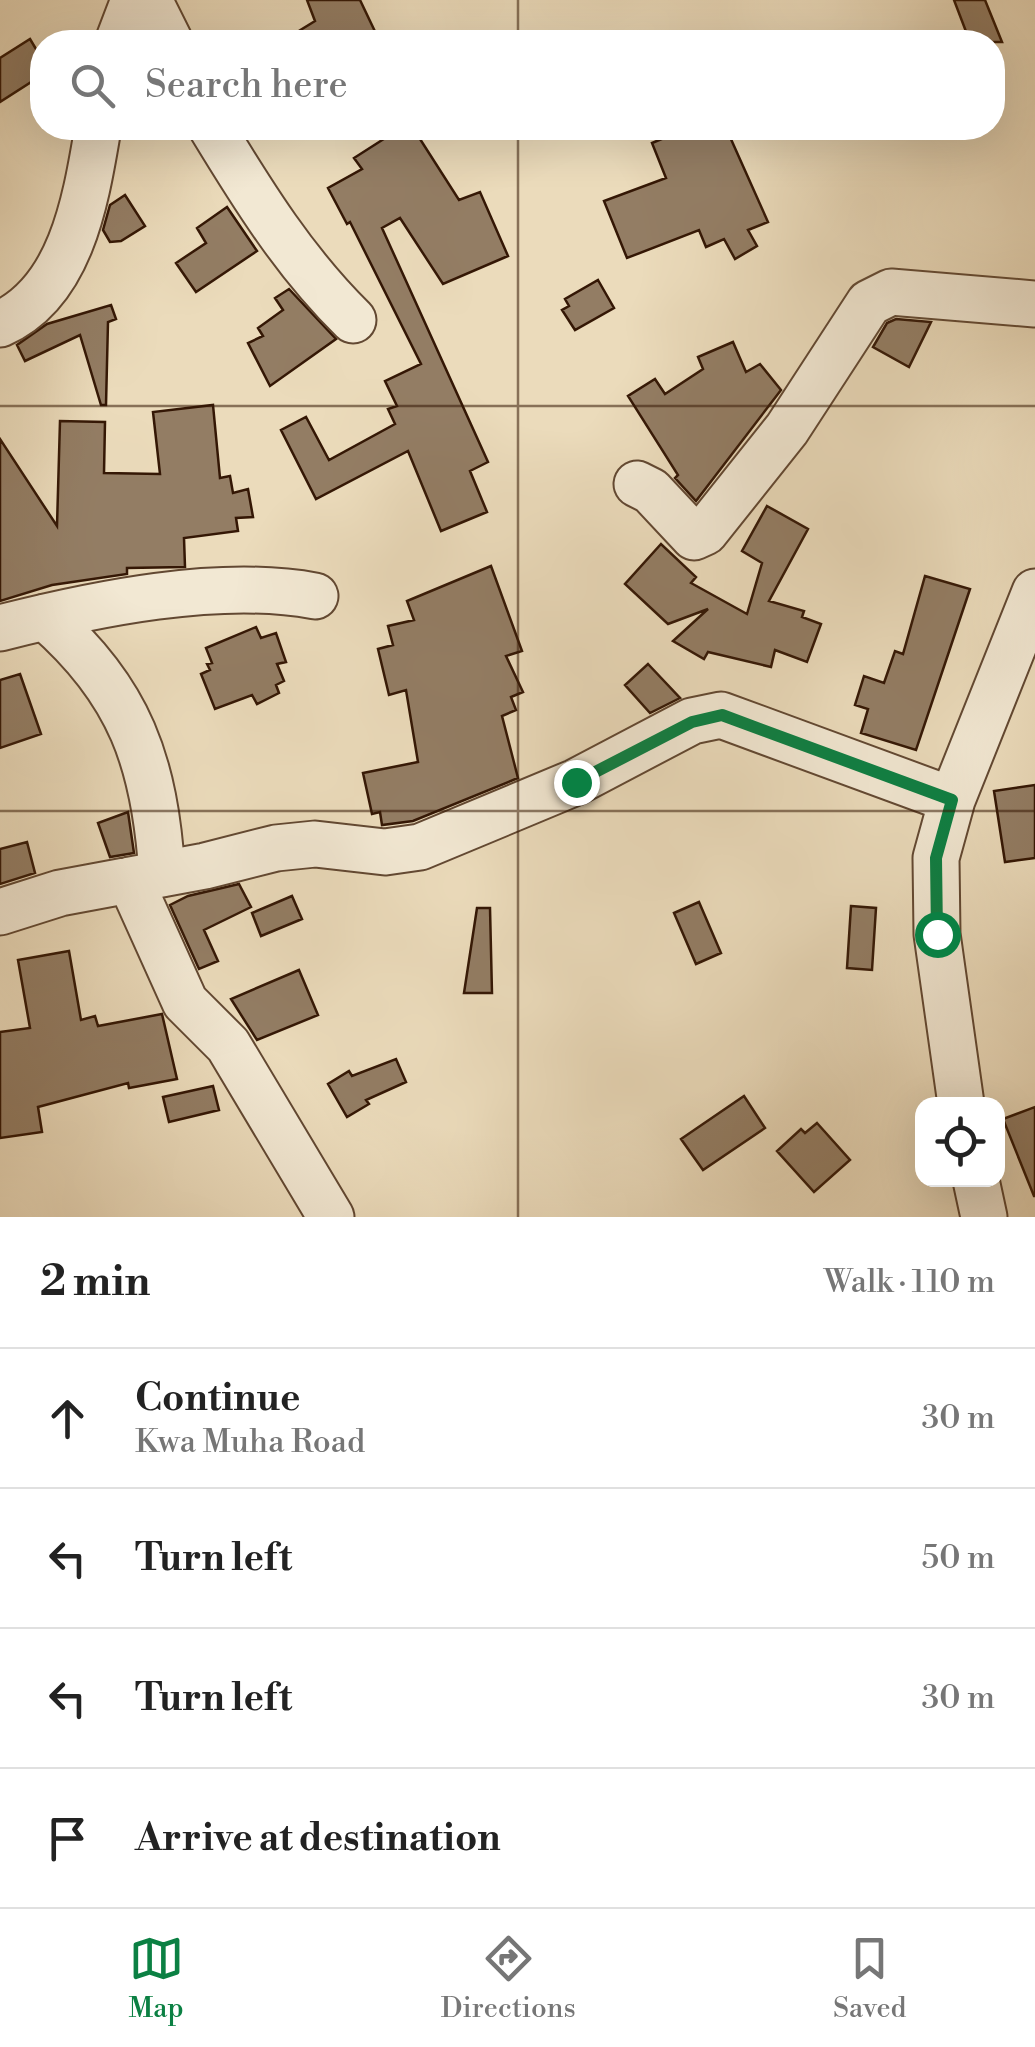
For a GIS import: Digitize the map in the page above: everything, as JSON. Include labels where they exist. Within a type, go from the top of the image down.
[{"type":"street","points":[[123,30],[134,0]]},
{"type":"street","points":[[149,0],[164,30]]},
{"type":"street","points":[[0,324],[25,310],[45,292],[77,225],[95,140]]},
{"type":"street","points":[[219,140],[264,216],[322,289],[354,320]]},
{"type":"street","points":[[637,484],[652,491],[694,537],[705,532],[787,429],[869,303],[891,292],[1035,304]]},
{"type":"street","points":[[0,628],[156,598],[284,590],[315,596]]},
{"type":"street","points":[[960,1097],[937,934],[936,858],[952,800],[1035,592]]},
{"type":"street","points":[[45,617],[80,647],[125,710],[158,810],[146,877],[185,1002],[228,1045],[330,1217]]},
{"type":"street","points":[[0,912],[60,893],[276,848],[315,844],[385,852],[420,847],[576,782],[692,722],[722,715],[952,800]]},
{"type":"street","points":[[978,1187],[984,1217]]},
{"type":"building","points":[[307,0],[360,0],[374,30],[300,30],[315,21]]},
{"type":"building","points":[[954,0],[985,0],[997,30],[965,30]]},
{"type":"building","points":[[30,39],[30,83],[0,102],[0,58]]},
{"type":"building","points":[[382,140],[421,140],[459,200],[480,192],[508,256],[443,284],[400,218],[382,228],[488,462],[470,471],[487,512],[441,531],[408,451],[316,499],[281,430],[306,417],[329,460],[395,424],[388,409],[397,406],[385,381],[421,364],[350,222],[347,224],[328,188],[362,169],[354,158]]},
{"type":"building","points":[[731,140],[768,222],[748,230],[757,246],[735,259],[724,239],[706,247],[699,230],[627,258],[604,201],[666,178],[652,143]]},
{"type":"building","points":[[125,195],[145,226],[121,241],[110,242],[103,230],[110,205]]},
{"type":"building","points":[[227,207],[257,251],[196,292],[176,263],[206,243],[197,228]]},
{"type":"building","points":[[598,280],[614,308],[575,330],[562,310],[569,306],[565,299]]},
{"type":"building","points":[[289,289],[336,339],[270,386],[248,343],[263,336],[258,328],[283,310],[275,298]]},
{"type":"building","points":[[111,305],[116,319],[108,322],[106,405],[101,405],[80,335],[25,361],[17,345],[47,324]]},
{"type":"building","points":[[896,319],[931,322],[909,367],[873,347],[887,323]]},
{"type":"building","points":[[733,342],[746,372],[760,364],[781,390],[696,501],[675,478],[678,475],[628,396],[655,379],[665,394],[703,369],[698,357]]},
{"type":"building","points":[[213,405],[220,478],[230,476],[233,493],[248,489],[253,517],[236,518],[238,531],[184,538],[185,567],[127,568],[127,574],[52,585],[0,601],[0,439],[57,526],[60,421],[105,422],[104,473],[160,474],[153,412]]},
{"type":"building","points":[[767,506],[808,529],[769,601],[804,611],[802,617],[821,624],[807,662],[775,650],[771,667],[708,652],[704,659],[673,641],[708,609],[668,624],[625,584],[661,544],[696,577],[691,583],[747,614],[762,563],[742,551]]},
{"type":"building","points":[[491,566],[522,651],[506,656],[523,692],[511,697],[516,710],[502,716],[518,778],[413,821],[382,825],[380,812],[372,814],[363,773],[418,762],[406,690],[389,695],[378,649],[393,645],[388,626],[414,620],[407,601]]},
{"type":"building","points":[[925,576],[970,589],[916,750],[861,733],[868,709],[855,705],[864,676],[884,683],[895,651],[903,654]]},
{"type":"building","points":[[256,627],[261,638],[276,633],[286,662],[277,664],[284,681],[276,685],[279,693],[257,704],[252,695],[215,709],[201,674],[210,670],[207,664],[212,663],[206,648]]},
{"type":"building","points":[[648,664],[680,698],[650,713],[625,685]]},
{"type":"building","points":[[20,674],[41,734],[0,748],[0,680]]},
{"type":"building","points":[[1035,785],[1035,858],[1005,862],[994,791]]},
{"type":"building","points":[[128,812],[134,853],[110,857],[98,823]]},
{"type":"building","points":[[27,842],[35,873],[0,884],[0,849]]},
{"type":"building","points":[[239,884],[251,907],[204,930],[218,961],[199,969],[170,905],[188,896]]},
{"type":"building","points":[[292,896],[302,919],[261,936],[252,913]]},
{"type":"building","points":[[699,902],[721,953],[696,964],[674,913]]},
{"type":"building","points":[[851,906],[876,908],[872,970],[847,968]]},
{"type":"building","points":[[477,908],[490,908],[492,993],[464,993]]},
{"type":"building","points":[[69,951],[81,1020],[95,1016],[98,1026],[162,1014],[177,1079],[129,1088],[128,1083],[38,1107],[42,1132],[0,1138],[0,1032],[30,1028],[18,960]]},
{"type":"building","points":[[299,970],[318,1015],[257,1040],[231,999]]},
{"type":"building","points":[[396,1059],[406,1082],[366,1100],[369,1104],[347,1117],[328,1084],[349,1071],[352,1076]]},
{"type":"building","points":[[213,1086],[219,1110],[169,1122],[163,1097]]},
{"type":"building","points":[[744,1096],[765,1128],[703,1170],[681,1139]]},
{"type":"building","points":[[1035,1107],[1035,1196],[1005,1124],[1005,1118]]},
{"type":"building","points":[[817,1123],[850,1160],[814,1192],[777,1151],[801,1129],[805,1133]]},
{"type":"route","points":[[576,782],[692,722],[722,715],[952,800],[936,858],[937,934]]}]
